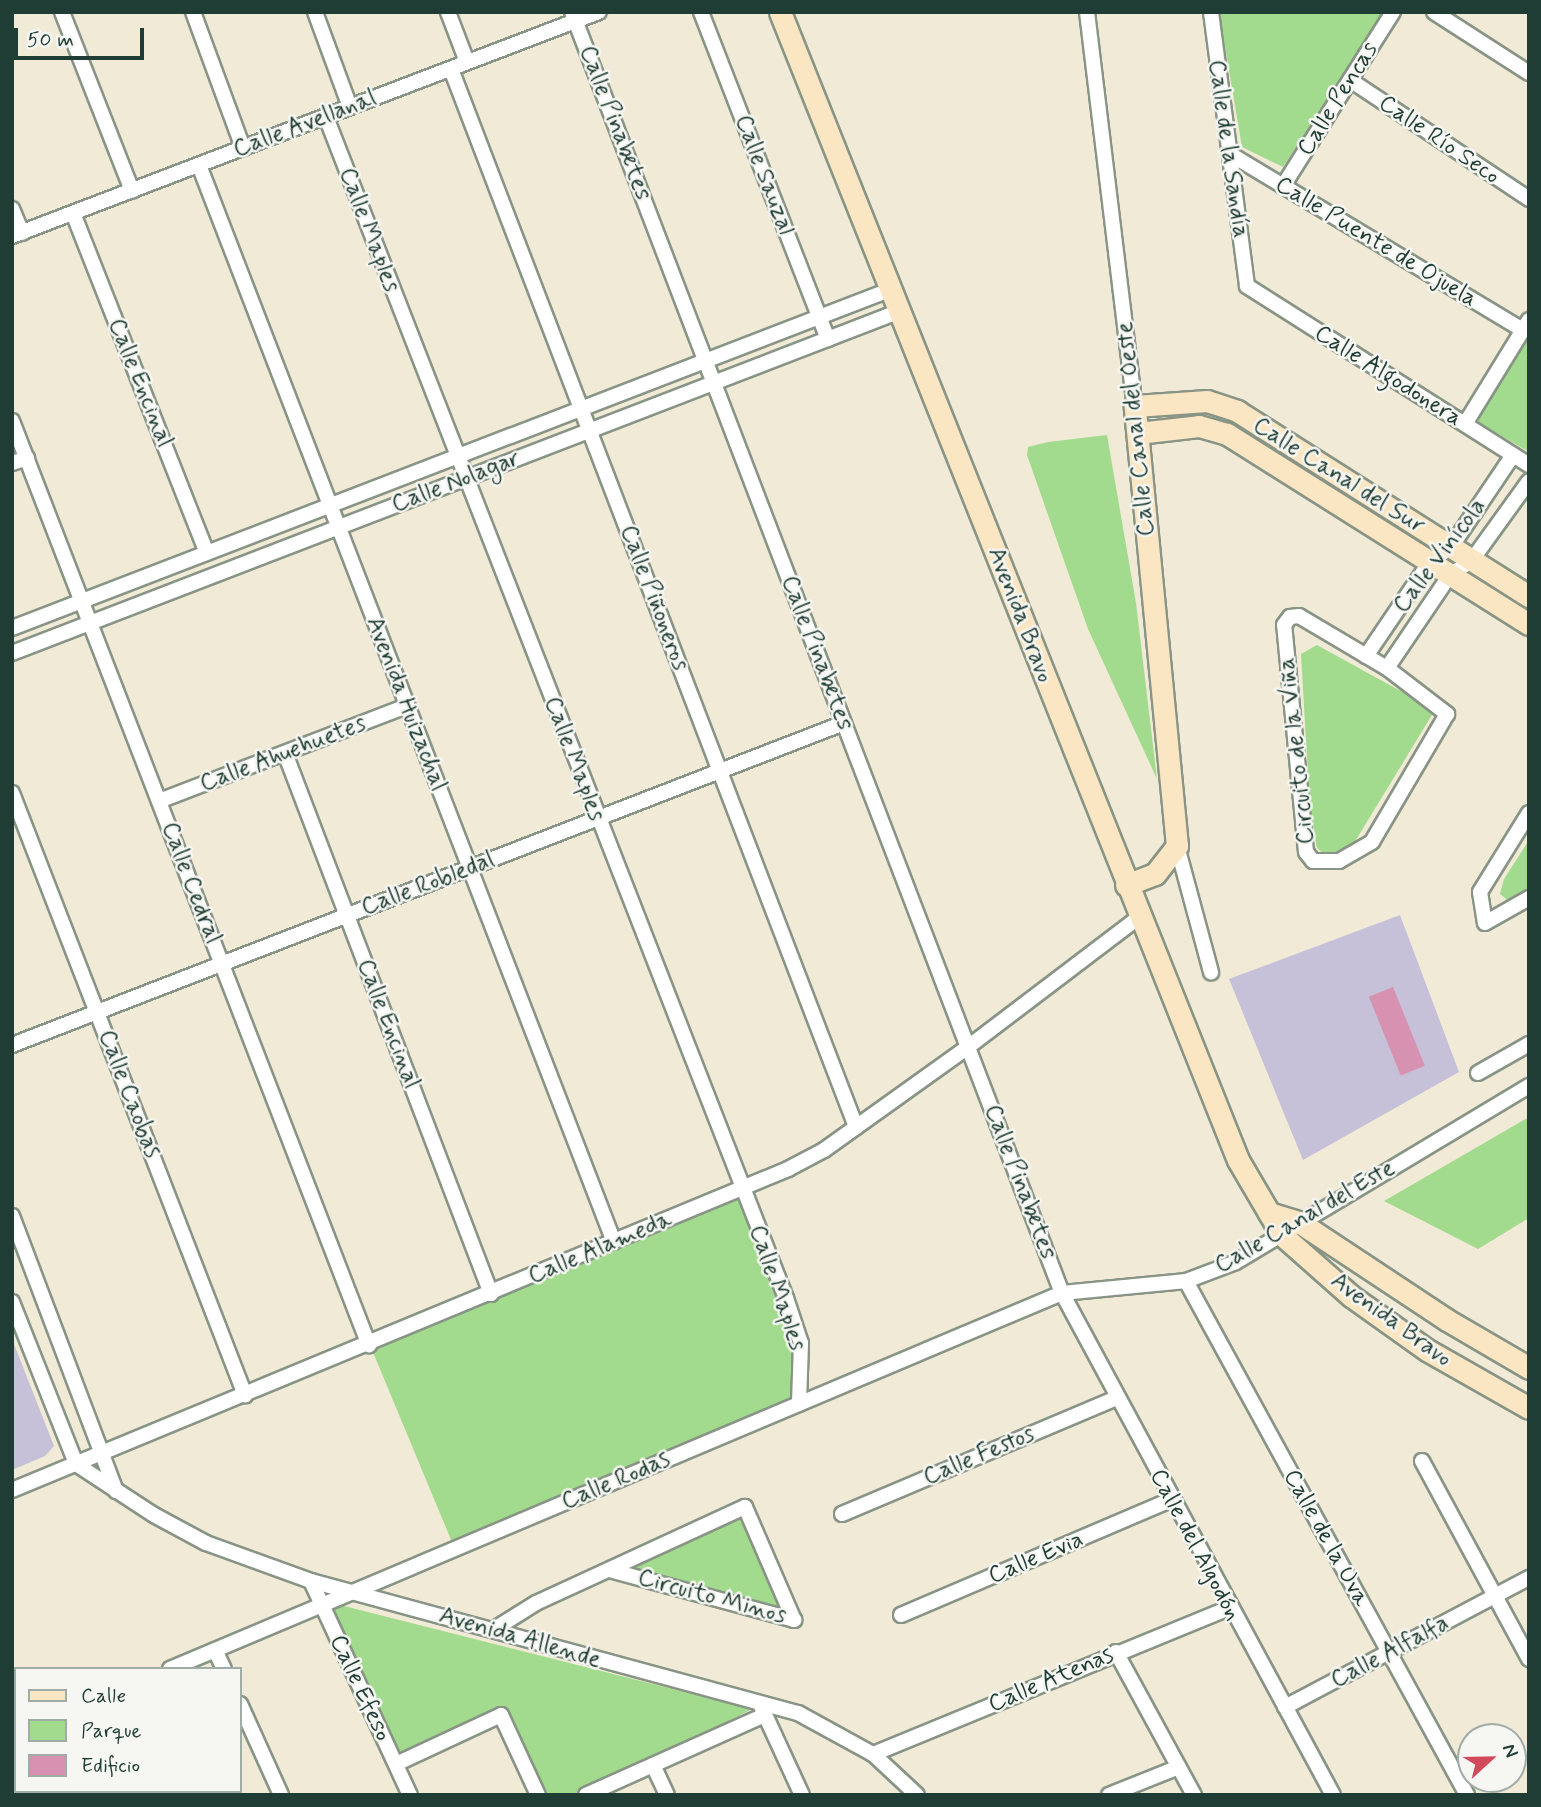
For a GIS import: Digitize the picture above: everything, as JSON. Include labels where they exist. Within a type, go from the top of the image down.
[{"type":"main road","name":"Avenida Bravo","points":[[780,12],[892,289],[1213,1105],[1269,1213],[1529,1368]]},
{"type":"main road","name":"Calle Canal del Sur","points":[[1135,406],[1207,401],[1237,411],[1529,596]]},
{"type":"main road","name":"Calle Canal del Oeste","points":[[1135,406],[1177,846]]},
{"type":"main road","name":"Calle Canal del Sur","points":[[1139,433],[1199,426],[1227,434],[1529,624]]},
{"type":"main road","points":[[1126,885],[1155,874],[1177,846]]},
{"type":"main road","name":"Avenida Bravo","points":[[1291,1228],[1351,1296],[1482,1383],[1529,1408]]},
{"type":"main road","points":[[1482,1383],[1500,1353]]},
{"type":"street","points":[[62,12],[132,191]]},
{"type":"street","points":[[193,12],[243,148]]},
{"type":"street","points":[[315,12],[350,107]]},
{"type":"street","points":[[447,12],[467,62]]},
{"type":"street","name":"Calle Avellanal","points":[[17,234],[326,117],[574,17],[599,12]]},
{"type":"street","name":"Calle Sauzal","points":[[701,12],[828,339]]},
{"type":"street","name":"Calle Canal del Oeste","points":[[1087,12],[1135,406]]},
{"type":"street","name":"Calle de la Sandía","points":[[1211,12],[1247,286]]},
{"type":"street","name":"Calle Pencas","points":[[1283,186],[1393,12]]},
{"type":"street","points":[[1434,12],[1529,73]]},
{"type":"street","name":"Calle Pinabetes","points":[[574,17],[1062,1293]]},
{"type":"street","name":"Calle Piñoneros","points":[[451,68],[856,1127]]},
{"type":"street","name":"Calle Río Seco","points":[[1350,80],[1529,199]]},
{"type":"street","name":"Calle Maples","points":[[326,117],[740,1190],[802,1343],[799,1404]]},
{"type":"street","name":"Calle Puente de Ojuela","points":[[1230,155],[1526,325]]},
{"type":"street","name":"Avenida Huizachal","points":[[199,165],[614,1242]]},
{"type":"street","points":[[12,209],[17,234]]},
{"type":"street","name":"Calle Encinal","points":[[73,213],[207,552]]},
{"type":"street","name":"Calle Algodonera","points":[[1247,286],[1529,465]]},
{"type":"street","name":"Calle Nolagar","points":[[12,628],[892,289]]},
{"type":"street","name":"Calle Nolagar","points":[[12,653],[900,311]]},
{"type":"street","points":[[1465,425],[1526,325]]},
{"type":"street","name":"Calle Cedral","points":[[12,421],[369,1345]]},
{"type":"street","name":"Calle Vinícola","points":[[1366,656],[1430,562],[1451,547],[1513,455]]},
{"type":"street","points":[[12,463],[27,458]]},
{"type":"street","name":"Calle Vinícola","points":[[1387,668],[1450,575],[1472,560],[1529,481]]},
{"type":"street","name":"Circuito de la Viña","points":[[1299,616],[1387,668],[1443,708],[1447,722],[1372,842],[1339,861],[1313,861],[1306,852],[1284,625],[1290,617],[1299,616]]},
{"type":"street","name":"Calle Ahuehuetes","points":[[159,801],[407,706]]},
{"type":"street","name":"Calle Robledal","points":[[12,1045],[844,723]]},
{"type":"street","name":"Calle Encinal","points":[[285,753],[491,1294]]},
{"type":"street","name":"Calle Caobas","points":[[12,793],[245,1395]]},
{"type":"street","points":[[1529,813],[1480,892],[1485,923],[1529,898]]},
{"type":"street","name":"Calle Canal del Oeste","points":[[1177,846],[1211,972]]},
{"type":"street","name":"Calle Alameda","points":[[12,1490],[740,1190],[824,1150],[968,1047],[1139,917]]},
{"type":"street","points":[[1478,1073],[1529,1044]]},
{"type":"street","name":"Calle Canal del Este","points":[[1062,1293],[1186,1281],[1236,1262],[1529,1086]]},
{"type":"street","points":[[12,1216],[104,1453],[116,1491]]},
{"type":"street","name":"Calle de la Uva","points":[[1186,1281],[1467,1795]]},
{"type":"street","name":"Calle del Algodón","points":[[1062,1293],[1229,1608],[1333,1795]]},
{"type":"street","name":"Calle Rodas","points":[[175,1667],[1062,1293]]},
{"type":"street","points":[[12,1302],[76,1464]]},
{"type":"street","name":"Calle Festos","points":[[842,1514],[1116,1398]]},
{"type":"street","points":[[1422,1461],[1529,1659]]},
{"type":"street","name":"Avenida Allende","points":[[76,1464],[116,1491],[206,1543],[311,1581],[356,1591],[762,1708],[798,1713],[873,1754],[917,1795]]},
{"type":"street","name":"Calle Evia","points":[[901,1615],[1171,1500]]},
{"type":"street","name":"Circuito Minos","points":[[493,1630],[537,1603],[613,1571],[745,1507],[794,1620],[613,1571]]},
{"type":"street","name":"Calle Alfalfa","points":[[1285,1707],[1529,1578]]},
{"type":"street","name":"Calle Efeso","points":[[311,1581],[410,1795]]},
{"type":"street","name":"Calle Atenas","points":[[873,1754],[1116,1652],[1229,1608]]},
{"type":"street","points":[[215,1650],[223,1667]]},
{"type":"street","points":[[1116,1652],[1194,1795]]},
{"type":"street","points":[[242,1708],[281,1795]]},
{"type":"street","points":[[586,1795],[653,1765],[762,1708],[802,1795]]},
{"type":"street","points":[[396,1764],[501,1715],[538,1795]]},
{"type":"street","points":[[653,1765],[667,1795]]},
{"type":"street","points":[[1109,1795],[1179,1767]]},
{"type":"shaded area","points":[[1400,915],[1459,1072],[1303,1160],[1229,979]]},
{"type":"shaded area","points":[[12,1339],[54,1446],[45,1456],[12,1470]]},
{"type":"green space","points":[[1219,12],[1387,12],[1283,167],[1242,147]]},
{"type":"green space","points":[[1529,335],[1529,452],[1476,421]]},
{"type":"green space","points":[[1107,435],[1136,603],[1157,779],[1088,629],[1027,455],[1028,447],[1048,442]]},
{"type":"green space","points":[[1317,645],[1435,710],[1351,848],[1326,856],[1317,848],[1310,810],[1301,654]]},
{"type":"green space","points":[[1529,840],[1529,890],[1510,902],[1500,894],[1504,879]]},
{"type":"green space","points":[[1529,1117],[1529,1218],[1478,1249],[1384,1201]]},
{"type":"green space","points":[[738,1192],[799,1343],[797,1402],[454,1547],[370,1345]]},
{"type":"green space","points":[[743,1510],[791,1617],[617,1570]]},
{"type":"green space","points":[[344,1606],[752,1709],[586,1795],[534,1795],[493,1713],[395,1756],[328,1608]]},
{"type":"building","points":[[1393,987],[1425,1066],[1401,1076],[1369,997]]}]
